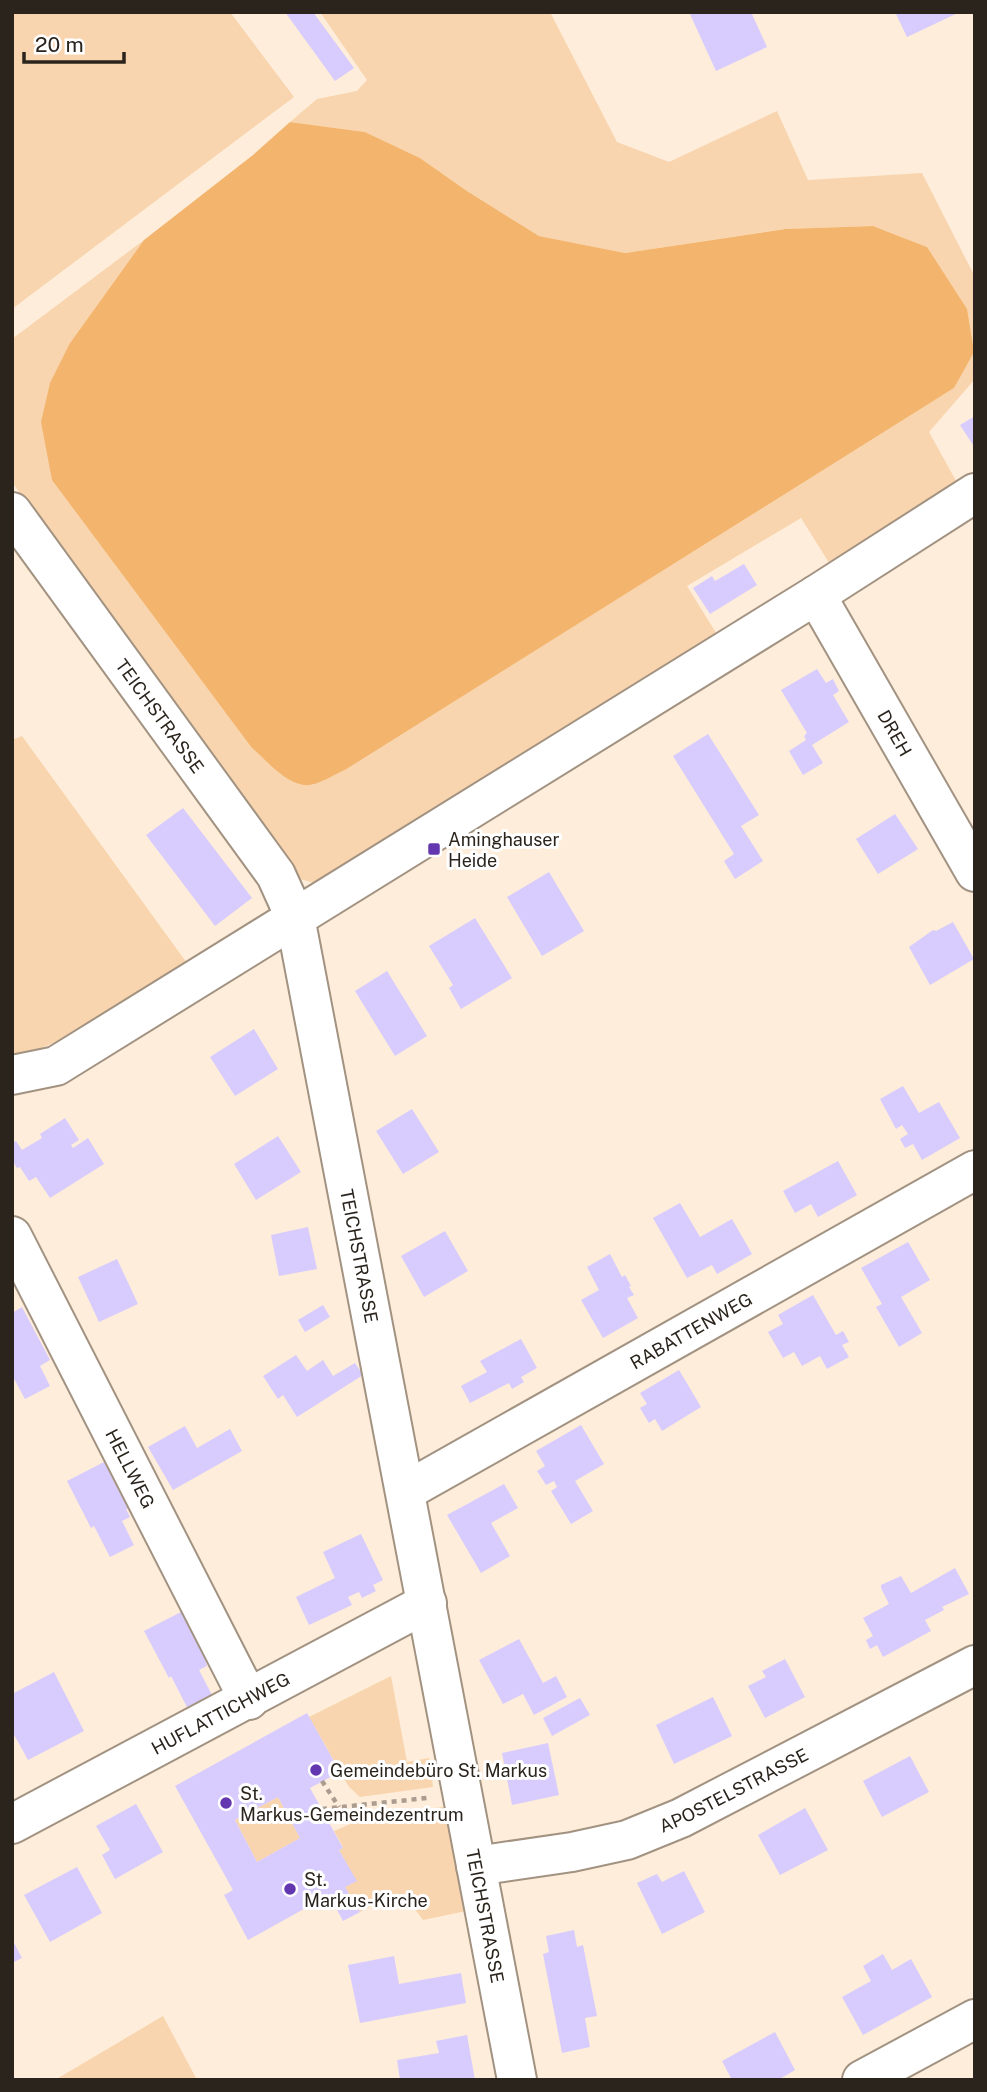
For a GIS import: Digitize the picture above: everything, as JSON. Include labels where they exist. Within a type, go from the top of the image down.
[{"type":"street","points":[[12,1075],[56,1066],[816,596],[975,493]]},
{"type":"street","name":"TEICHSTRASSE","points":[[12,512],[276,874],[295,917],[517,2080]]},
{"type":"street","name":"DREH","points":[[816,596],[975,872]]},
{"type":"street","name":"RABATTENWEG","points":[[406,1491],[975,1170]]},
{"type":"street","name":"HELLWEG","points":[[12,1236],[249,1700]]},
{"type":"street","name":"HUFLATTICHWEG","points":[[12,1824],[427,1603]]},
{"type":"street","name":"APOSTELSTRASSE","points":[[476,1866],[572,1852],[627,1840],[691,1813],[975,1665]]},
{"type":"street","points":[[862,2080],[975,2019]]},
{"type":"path","points":[[322,1781],[339,1807]]},
{"type":"path","points":[[322,1809],[463,1794]]},
{"type":"shaded area","points":[[12,12],[230,12],[294,97],[12,309]]},
{"type":"shaded area","points":[[320,12],[550,12],[617,142],[669,162],[777,111],[808,180],[922,173],[975,277],[975,379],[929,432],[960,488],[833,569],[801,518],[687,586],[718,636],[321,885],[290,876],[12,482],[12,339],[144,240],[70,343],[252,748],[282,775],[303,785],[319,782],[345,770],[954,388],[927,247],[873,226],[784,229],[625,253],[539,236],[420,158],[365,132],[290,122],[317,99],[357,91],[367,80]]},
{"type":"shaded area","points":[[290,122],[365,132],[420,158],[539,236],[625,253],[785,229],[873,226],[927,247],[967,309],[974,352],[954,388],[345,770],[314,784],[296,783],[282,775],[252,748],[52,480],[41,422],[50,383],[70,343],[144,240],[253,155]]},
{"type":"shaded area","points":[[22,736],[192,970],[77,1034],[12,1059],[12,740]]},
{"type":"shaded area","points":[[391,1676],[407,1762],[429,1758],[433,1787],[360,1797],[349,1787],[309,1717]]},
{"type":"shaded area","points":[[278,1797],[300,1838],[257,1862],[235,1820]]},
{"type":"shaded area","points":[[451,1806],[471,1910],[423,1920],[409,1904],[386,1900],[360,1912],[345,1887],[356,1881],[339,1850],[343,1847],[334,1831],[361,1817]]},
{"type":"shaded area","points":[[163,2016],[197,2080],[55,2080]]},
{"type":"building","points":[[285,12],[313,12],[354,68],[335,81]]},
{"type":"building","points":[[689,12],[751,12],[767,47],[716,71]]},
{"type":"building","points":[[895,12],[960,12],[907,37]]},
{"type":"building","points":[[975,416],[975,448],[960,425]]},
{"type":"building","points":[[744,564],[757,585],[710,614],[693,588],[712,576],[715,581]]},
{"type":"building","points":[[817,669],[826,683],[833,679],[839,691],[833,695],[849,722],[812,745],[823,763],[803,775],[789,751],[806,740],[804,736],[807,733],[781,690]]},
{"type":"building","points":[[708,734],[759,815],[741,826],[763,861],[735,879],[724,861],[734,854],[673,756]]},
{"type":"building","points":[[183,808],[252,898],[215,926],[146,835]]},
{"type":"building","points":[[895,814],[918,849],[878,874],[856,839]]},
{"type":"building","points":[[549,872],[584,931],[542,956],[507,897]]},
{"type":"building","points":[[475,918],[512,978],[461,1009],[449,988],[453,985],[429,946]]},
{"type":"building","points":[[953,922],[974,959],[930,985],[909,947],[933,930]]},
{"type":"building","points":[[387,971],[427,1036],[395,1056],[355,991]]},
{"type":"building","points":[[254,1029],[278,1069],[235,1096],[210,1057]]},
{"type":"building","points":[[903,1086],[919,1113],[939,1102],[960,1138],[922,1160],[913,1144],[905,1148],[900,1139],[908,1134],[902,1125],[896,1129],[880,1099]]},
{"type":"building","points":[[412,1109],[439,1152],[403,1174],[376,1131]]},
{"type":"building","points":[[65,1118],[79,1140],[71,1145],[73,1148],[88,1138],[104,1164],[50,1198],[36,1177],[29,1181],[20,1167],[17,1168],[12,1160],[12,1143],[16,1141],[22,1150],[42,1138],[40,1134]]},
{"type":"building","points":[[278,1136],[301,1172],[256,1200],[234,1164]]},
{"type":"building","points":[[838,1161],[857,1195],[818,1217],[811,1204],[795,1213],[783,1191]]},
{"type":"building","points":[[680,1203],[700,1237],[732,1219],[752,1254],[717,1274],[712,1265],[687,1278],[653,1218]]},
{"type":"building","points":[[308,1227],[317,1269],[279,1276],[271,1235]]},
{"type":"building","points":[[445,1231],[468,1271],[424,1297],[401,1256]]},
{"type":"building","points":[[908,1242],[930,1280],[901,1297],[922,1333],[899,1347],[876,1307],[882,1304],[861,1268]]},
{"type":"building","points":[[610,1254],[622,1277],[625,1275],[631,1286],[629,1287],[634,1295],[627,1298],[638,1318],[603,1338],[581,1300],[599,1290],[587,1267]]},
{"type":"building","points":[[117,1259],[138,1304],[99,1322],[78,1277]]},
{"type":"building","points":[[813,1295],[836,1335],[843,1331],[849,1342],[842,1345],[849,1357],[827,1369],[820,1356],[802,1366],[794,1352],[783,1358],[768,1332],[783,1324],[778,1315]]},
{"type":"building","points":[[323,1305],[330,1317],[305,1332],[298,1320]]},
{"type":"building","points":[[22,1307],[50,1360],[40,1366],[50,1386],[25,1399],[12,1375],[12,1313]]},
{"type":"building","points":[[521,1339],[537,1368],[521,1377],[524,1382],[512,1389],[509,1383],[470,1403],[461,1386],[487,1372],[480,1361]]},
{"type":"building","points":[[296,1355],[307,1371],[323,1360],[333,1376],[355,1363],[363,1375],[297,1417],[283,1395],[278,1399],[263,1376]]},
{"type":"building","points":[[679,1370],[701,1407],[662,1431],[655,1419],[649,1423],[640,1408],[647,1404],[640,1393]]},
{"type":"building","points":[[581,1425],[604,1464],[575,1481],[593,1511],[571,1524],[551,1491],[557,1487],[554,1481],[546,1485],[537,1471],[545,1466],[536,1451]]},
{"type":"building","points":[[185,1426],[197,1448],[230,1429],[242,1451],[173,1490],[148,1447]]},
{"type":"building","points":[[104,1462],[128,1509],[130,1517],[122,1521],[134,1545],[110,1557],[94,1526],[91,1528],[67,1481]]},
{"type":"building","points":[[504,1484],[518,1508],[491,1523],[510,1556],[481,1573],[447,1515]]},
{"type":"building","points":[[361,1534],[383,1580],[373,1585],[376,1591],[362,1598],[359,1592],[348,1597],[352,1605],[309,1625],[296,1597],[335,1578],[323,1552]]},
{"type":"building","points":[[955,1568],[969,1594],[942,1607],[944,1610],[925,1620],[931,1631],[883,1657],[877,1645],[870,1649],[866,1640],[873,1636],[863,1618],[889,1604],[881,1585],[901,1576],[911,1593]]},
{"type":"building","points":[[181,1612],[205,1659],[207,1666],[199,1670],[212,1695],[187,1707],[144,1631]]},
{"type":"building","points":[[519,1639],[543,1683],[556,1676],[567,1697],[534,1715],[523,1694],[503,1704],[479,1660]]},
{"type":"building","points":[[785,1659],[805,1697],[765,1718],[748,1686],[766,1677],[762,1671]]},
{"type":"building","points":[[54,1672],[84,1731],[28,1760],[12,1731],[12,1694]]},
{"type":"building","points":[[713,1697],[732,1736],[674,1764],[656,1725]]},
{"type":"building","points":[[580,1698],[590,1715],[552,1736],[543,1718]]},
{"type":"building","name":"St. Markus-Gemeindezentrum","points":[[307,1713],[340,1772],[310,1788],[343,1848],[339,1850],[357,1881],[345,1887],[360,1912],[343,1921],[329,1895],[248,1940],[224,1895],[233,1890],[175,1786]],"holes":[[[278,1797],[300,1838],[257,1862],[235,1820]]]},
{"type":"building","points":[[548,1743],[559,1795],[512,1805],[502,1753]]},
{"type":"building","points":[[910,1756],[929,1792],[882,1817],[863,1781]]},
{"type":"building","points":[[136,1804],[163,1852],[115,1879],[102,1855],[110,1850],[96,1826]]},
{"type":"building","points":[[805,1808],[828,1850],[780,1875],[758,1835]]},
{"type":"building","points":[[77,1867],[102,1913],[50,1942],[24,1895]]},
{"type":"building","points":[[684,1871],[705,1912],[662,1934],[637,1883],[657,1874],[662,1882]]},
{"type":"building","points":[[574,1930],[577,1947],[583,1945],[597,2016],[585,2018],[590,2047],[562,2053],[543,1954],[549,1952],[546,1936]]},
{"type":"building","points":[[12,1939],[22,1958],[12,1963]]},
{"type":"building","points":[[883,1954],[892,1970],[911,1959],[932,1997],[863,2035],[842,1997],[871,1981],[863,1966]]},
{"type":"building","points":[[394,1956],[399,1984],[461,1973],[466,2003],[360,2023],[348,1965]]},
{"type":"building","points":[[775,2032],[795,2070],[778,2080],[732,2080],[722,2061]]},
{"type":"building","points":[[467,2035],[475,2080],[400,2080],[397,2060],[439,2053],[436,2041]]},
{"type":"place","name":"Aminghauser Heide","points":[[434,849]]},
{"type":"place","name":"Gemeindebüro St. Markus","points":[[316,1770]]},
{"type":"place","name":"St. Markus-Gemeindezentrum","points":[[226,1803]]},
{"type":"place","name":"St. Markus-Kirche","points":[[290,1889]]}]
